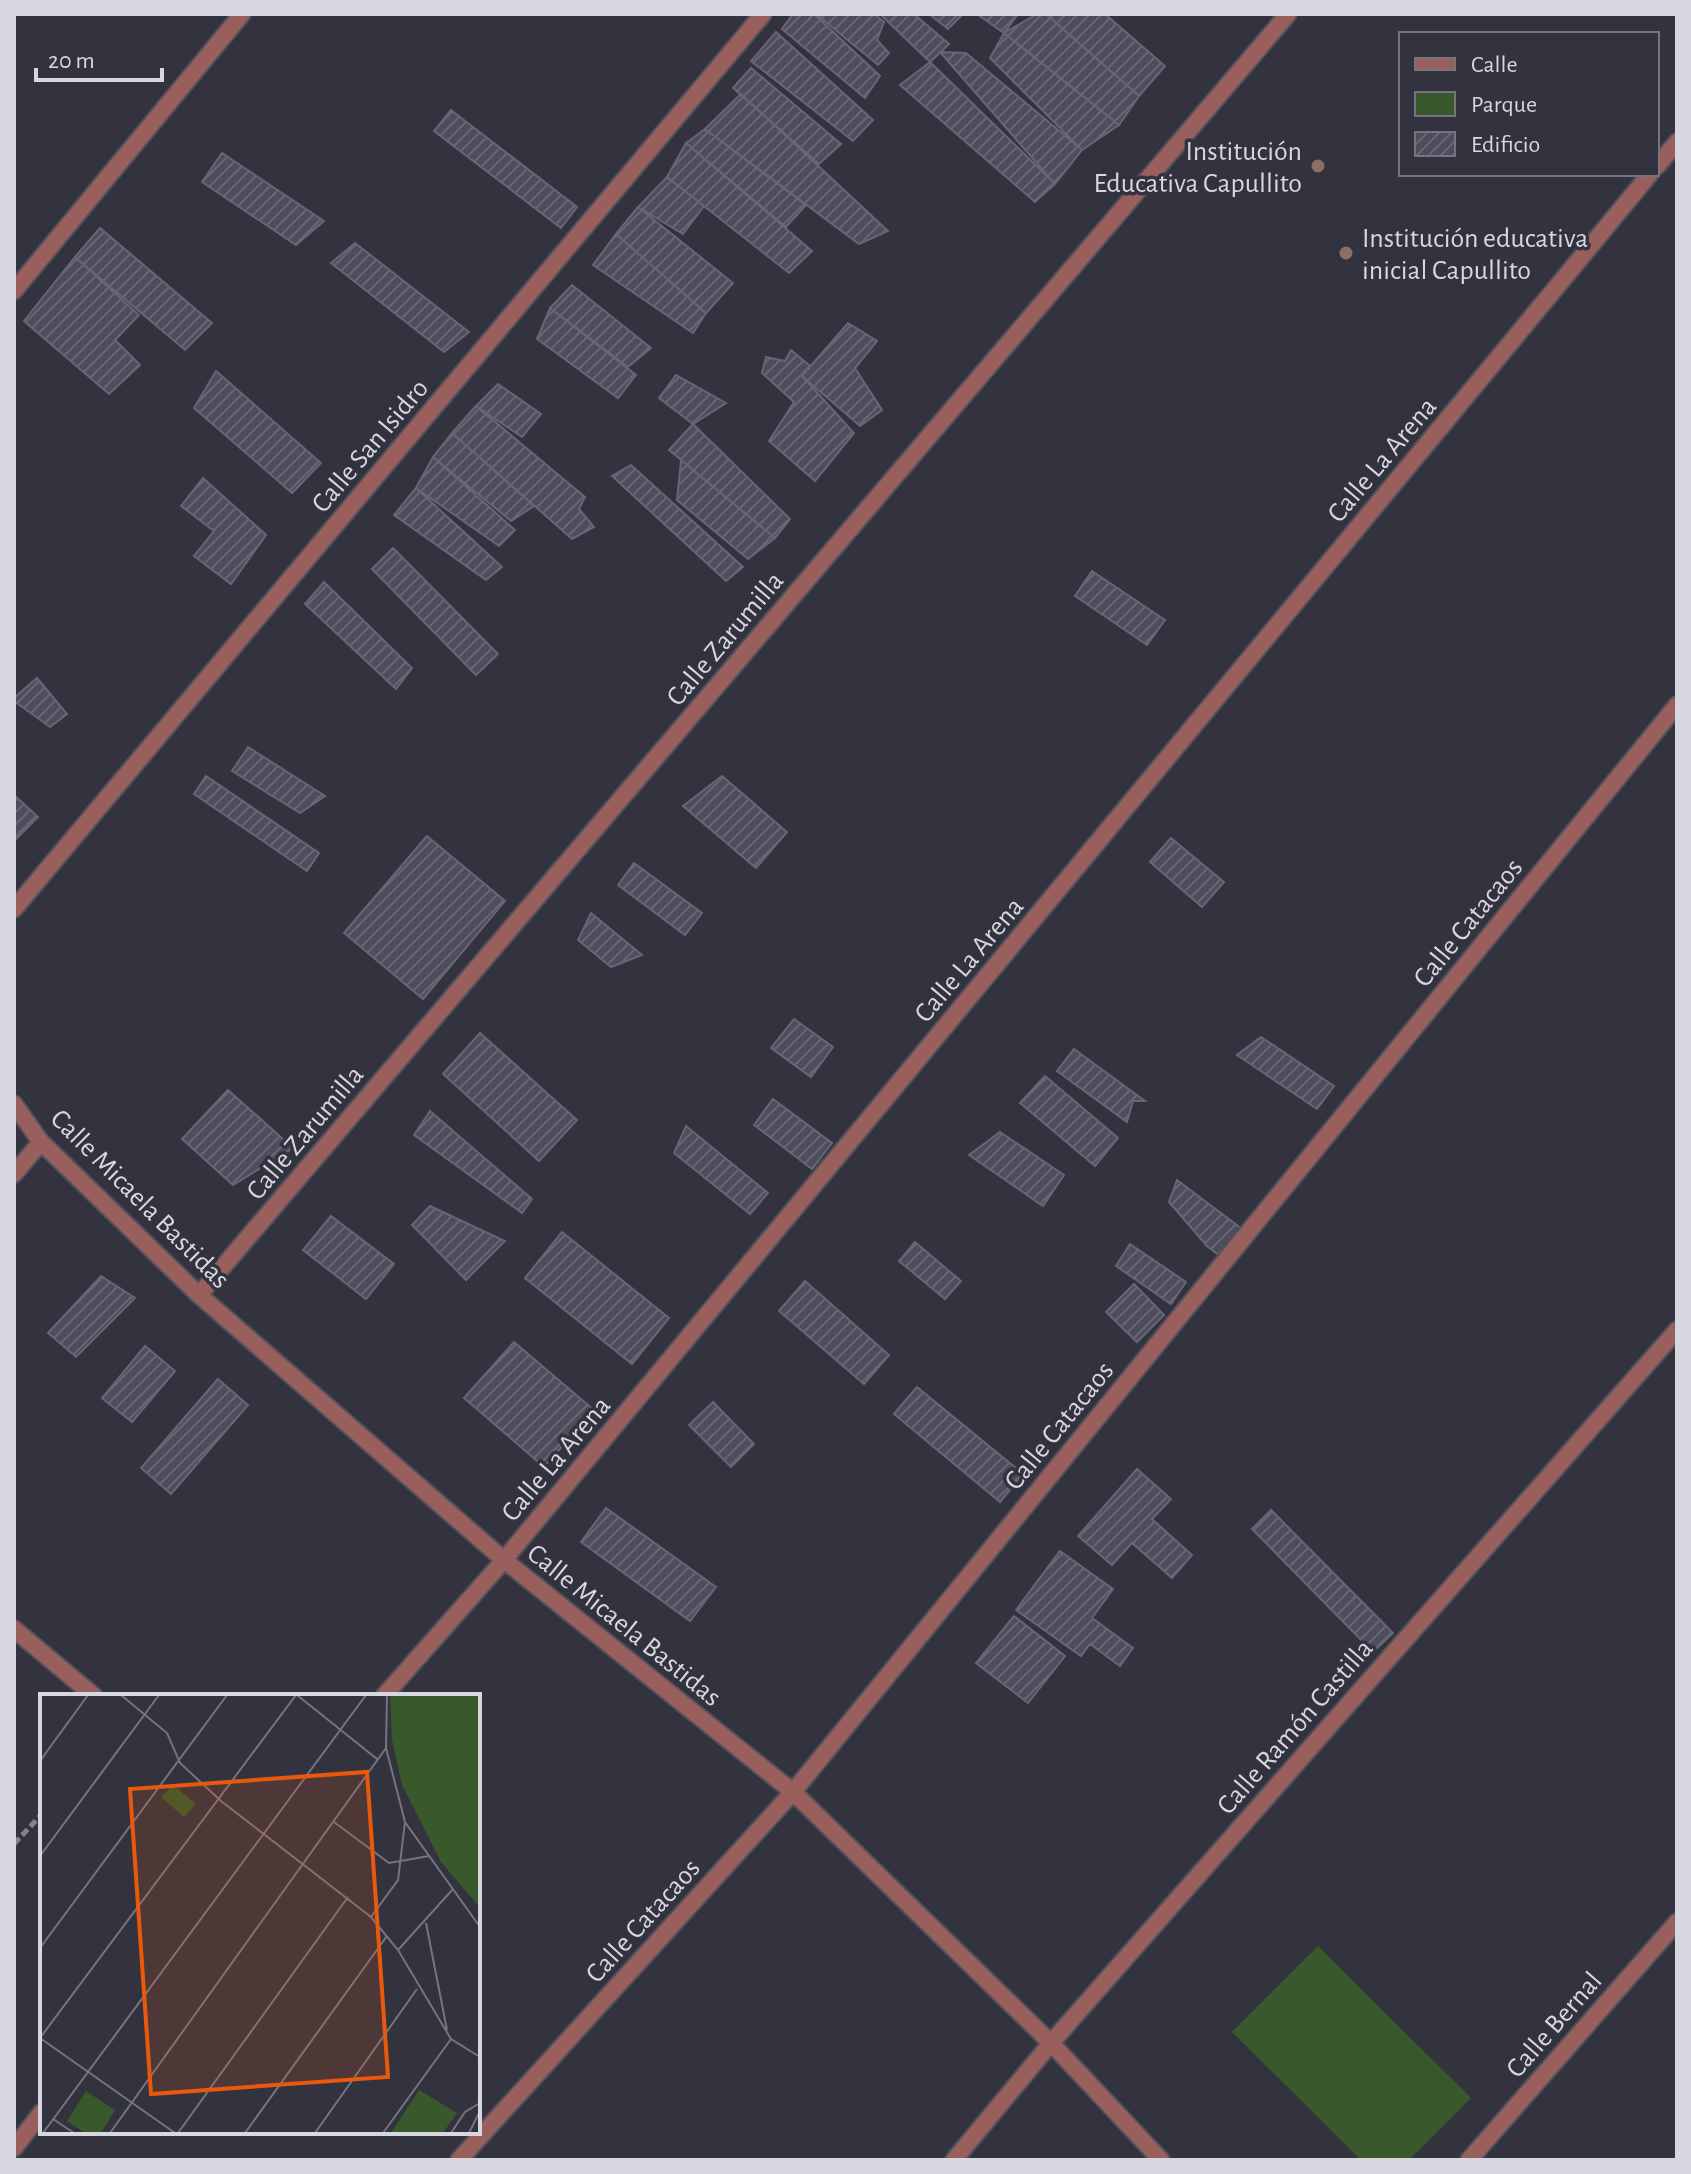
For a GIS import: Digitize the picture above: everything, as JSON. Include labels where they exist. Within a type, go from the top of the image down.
[{"type":"street","points":[[14,291],[242,14]]},
{"type":"street","name":"Calle San Isidro","points":[[14,909],[763,14]]},
{"type":"street","name":"Calle Zarumilla","points":[[199,1295],[1288,14]]},
{"type":"street","points":[[1659,164],[1677,142]]},
{"type":"street","name":"Calle La Arena","points":[[386,1694],[504,1560],[1648,176]]},
{"type":"street","name":"Calle Catacaos","points":[[459,2160],[793,1792],[1677,705]]},
{"type":"street","name":"Calle Micaela Bastidas","points":[[14,1104],[41,1142],[199,1295],[504,1560],[793,1792],[1051,2043],[1161,2160]]},
{"type":"street","points":[[14,1174],[41,1142]]},
{"type":"street","name":"Calle Ramón Castilla","points":[[954,2160],[1051,2043],[1677,1330]]},
{"type":"street","points":[[14,1629],[92,1694]]},
{"type":"street","name":"Calle Bernal","points":[[1469,2160],[1677,1922]]},
{"type":"street","points":[[14,2148],[40,2115]]},
{"type":"path","points":[[14,1844],[40,1816]]},
{"type":"green space","points":[[1318,1946],[1471,2098],[1409,2160],[1361,2160],[1232,2032]]},
{"type":"building","points":[[793,14],[814,14],[880,76],[865,98],[782,29]]},
{"type":"building","points":[[816,14],[874,14],[884,22],[877,40],[889,53],[878,65]]},
{"type":"building","points":[[880,14],[914,14],[949,44],[930,62]]},
{"type":"building","points":[[929,14],[963,14],[948,29]]},
{"type":"building","points":[[977,14],[1018,14],[1004,33]]},
{"type":"building","points":[[1037,14],[1046,14],[1139,96],[1119,125],[1004,33]]},
{"type":"building","points":[[1046,14],[1105,14],[1165,66],[1139,96]]},
{"type":"building","points":[[776,32],[873,120],[853,141],[751,61]]},
{"type":"building","points":[[1004,33],[1119,125],[1082,150],[990,58]]},
{"type":"building","points":[[940,52],[966,53],[1082,150],[1055,184]]},
{"type":"building","points":[[930,62],[1055,184],[1035,202],[900,85]]},
{"type":"building","points":[[751,68],[841,144],[819,164],[733,88]]},
{"type":"building","points":[[741,94],[888,231],[859,244],[705,129]]},
{"type":"building","points":[[451,110],[577,207],[561,228],[434,131]]},
{"type":"building","points":[[705,129],[806,205],[786,227],[686,143]]},
{"type":"building","points":[[686,143],[812,251],[789,273],[667,177]]},
{"type":"building","points":[[222,153],[324,221],[296,245],[202,182]]},
{"type":"building","points":[[667,177],[704,206],[683,234],[638,207]]},
{"type":"building","points":[[638,207],[733,283],[706,313],[616,234]]},
{"type":"building","points":[[100,228],[212,323],[185,350],[75,257]]},
{"type":"building","points":[[616,234],[706,313],[693,333],[593,265]]},
{"type":"building","points":[[355,243],[469,332],[444,352],[331,263]]},
{"type":"building","points":[[75,257],[139,315],[115,340],[140,365],[109,394],[24,321]]},
{"type":"building","points":[[572,285],[651,348],[628,367],[550,308]]},
{"type":"building","points":[[550,308],[636,375],[618,398],[537,339]]},
{"type":"building","points":[[848,323],[877,341],[855,368],[882,410],[860,426],[802,376]]},
{"type":"building","points":[[791,350],[810,366],[802,376],[854,433],[815,481],[769,441],[794,402],[762,373],[766,357],[785,361]]},
{"type":"building","points":[[216,371],[321,463],[292,493],[194,408]]},
{"type":"building","points":[[676,375],[726,403],[693,424],[659,398]]},
{"type":"building","points":[[498,384],[541,414],[522,437],[476,406]]},
{"type":"building","points":[[476,406],[585,497],[579,509],[594,527],[572,539],[452,433]]},
{"type":"building","points":[[693,424],[790,519],[775,538],[669,450]]},
{"type":"building","points":[[452,433],[534,506],[511,521],[433,457]]},
{"type":"building","points":[[433,457],[515,530],[499,546],[416,488]]},
{"type":"building","points":[[681,460],[775,538],[748,559],[677,500]]},
{"type":"building","points":[[631,465],[743,567],[726,581],[612,476]]},
{"type":"building","points":[[203,478],[266,535],[231,584],[194,556],[214,531],[181,506]]},
{"type":"building","points":[[416,488],[502,567],[486,580],[394,515]]},
{"type":"building","points":[[393,548],[498,654],[476,675],[372,569]]},
{"type":"building","points":[[1092,571],[1165,620],[1147,645],[1075,596]]},
{"type":"building","points":[[324,582],[412,668],[396,689],[305,604]]},
{"type":"building","points":[[37,678],[67,714],[50,727],[14,701]]},
{"type":"building","points":[[248,747],[325,796],[300,813],[232,771]]},
{"type":"building","points":[[206,776],[319,853],[307,871],[194,794]]},
{"type":"building","points":[[722,776],[787,832],[756,868],[683,806]]},
{"type":"building","points":[[14,795],[38,817],[16,839],[14,837]]},
{"type":"building","points":[[427,836],[505,901],[423,999],[344,933]]},
{"type":"building","points":[[1171,838],[1224,882],[1202,907],[1150,862]]},
{"type":"building","points":[[634,863],[702,913],[685,935],[618,885]]},
{"type":"building","points":[[591,913],[642,955],[611,967],[578,940]]},
{"type":"building","points":[[794,1019],[833,1047],[811,1077],[771,1048]]},
{"type":"building","points":[[480,1033],[577,1120],[539,1161],[443,1074]]},
{"type":"building","points":[[1261,1037],[1334,1086],[1317,1109],[1237,1055]]},
{"type":"building","points":[[1074,1049],[1145,1101],[1133,1101],[1127,1122],[1057,1071]]},
{"type":"building","points":[[1045,1076],[1118,1138],[1095,1166],[1020,1103]]},
{"type":"building","points":[[228,1090],[293,1148],[233,1185],[182,1139]]},
{"type":"building","points":[[773,1099],[832,1143],[812,1169],[754,1125]]},
{"type":"building","points":[[430,1111],[532,1199],[522,1213],[414,1135]]},
{"type":"building","points":[[686,1126],[768,1193],[750,1214],[674,1153]]},
{"type":"building","points":[[1000,1132],[1064,1175],[1043,1206],[969,1155]]},
{"type":"building","points":[[1177,1180],[1246,1232],[1225,1260],[1207,1246],[1169,1202]]},
{"type":"building","points":[[430,1206],[505,1241],[466,1280],[412,1225]]},
{"type":"building","points":[[331,1216],[394,1264],[366,1299],[303,1250]]},
{"type":"building","points":[[562,1232],[669,1318],[632,1364],[525,1278]]},
{"type":"building","points":[[915,1242],[961,1281],[945,1299],[899,1261]]},
{"type":"building","points":[[1130,1244],[1186,1282],[1171,1304],[1116,1266]]},
{"type":"building","points":[[101,1276],[135,1298],[76,1357],[48,1333]]},
{"type":"building","points":[[805,1281],[889,1355],[864,1384],[779,1311]]},
{"type":"building","points":[[1134,1284],[1164,1315],[1137,1342],[1106,1312]]},
{"type":"building","points":[[514,1342],[594,1410],[544,1467],[464,1398]]},
{"type":"building","points":[[145,1346],[175,1371],[132,1422],[102,1398]]},
{"type":"building","points":[[218,1379],[248,1405],[171,1494],[141,1468]]},
{"type":"building","points":[[917,1387],[1023,1474],[1000,1502],[894,1414]]},
{"type":"building","points":[[713,1402],[754,1444],[731,1467],[689,1425]]},
{"type":"building","points":[[1137,1469],[1171,1499],[1152,1519],[1192,1555],[1172,1578],[1132,1543],[1112,1565],[1078,1536]]},
{"type":"building","points":[[606,1508],[716,1587],[690,1621],[581,1542]]},
{"type":"building","points":[[1271,1510],[1393,1633],[1373,1652],[1252,1529]]},
{"type":"building","points":[[1060,1551],[1113,1589],[1092,1618],[1133,1648],[1120,1666],[1090,1644],[1081,1656],[1016,1610]]},
{"type":"building","points":[[1014,1616],[1065,1656],[1028,1703],[976,1663]]},
{"type":"place","name":"Institución Educativa Capullito","points":[[1318,166]]},
{"type":"place","name":"Institución educativa inicial Capullito","points":[[1346,253]]}]
